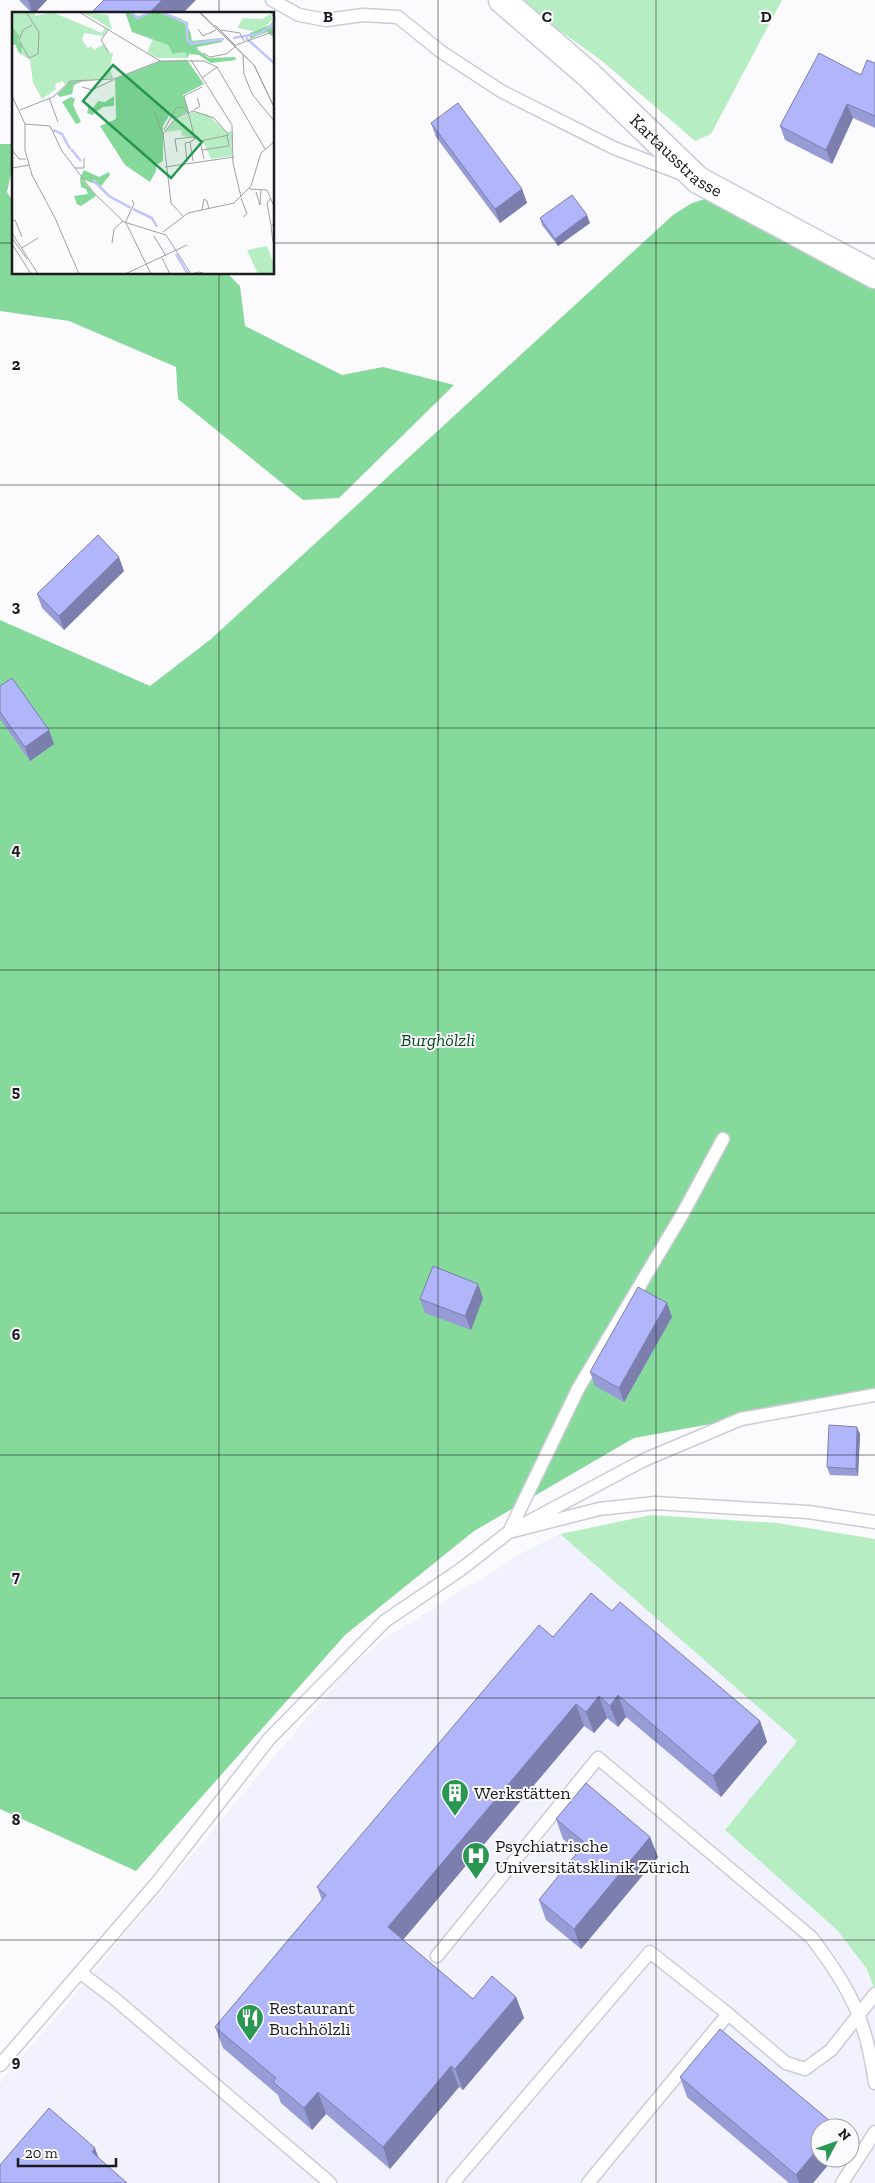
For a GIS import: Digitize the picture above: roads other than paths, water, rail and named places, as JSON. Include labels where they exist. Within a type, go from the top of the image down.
[{"type":"street","name":"Kartausstrasse","points":[[502,0],[590,75],[698,180],[875,275]]},
{"type":"lane","points":[[272,0],[299,16],[326,20],[363,15],[398,16],[440,51],[501,91],[614,148],[698,180]]},
{"type":"lane","points":[[509,1532],[578,1388],[683,1213],[723,1139]]},
{"type":"lane","points":[[0,2065],[156,1884],[268,1739],[385,1621],[460,1570],[509,1532],[644,1460],[741,1419],[875,1396]]},
{"type":"lane","points":[[509,1532],[599,1509],[655,1503],[808,1512],[875,1522]]},
{"type":"lane","points":[[436,1956],[598,1758],[811,1937],[835,1969],[859,2013],[870,2051],[875,2083]]},
{"type":"lane","points":[[453,2183],[650,1952],[786,2063],[805,2069],[831,2050],[875,1994]]},
{"type":"lane","points":[[81,1973],[115,1999],[330,2183]]},
{"type":"lane","points":[[588,2183],[728,2014]]},
{"type":"lane","points":[[842,2183],[875,2132]]},
{"type":"place","name":"Werkstätten","points":[[455,1817]]},
{"type":"place","name":"Psychiatrische Universitätsklinik Zürich","points":[[476,1880]]},
{"type":"place","name":"Restaurant Buchhölzli","points":[[250,2042]]},
{"type":"park label","name":"Burghölzli","points":[[438,1040]]}]
